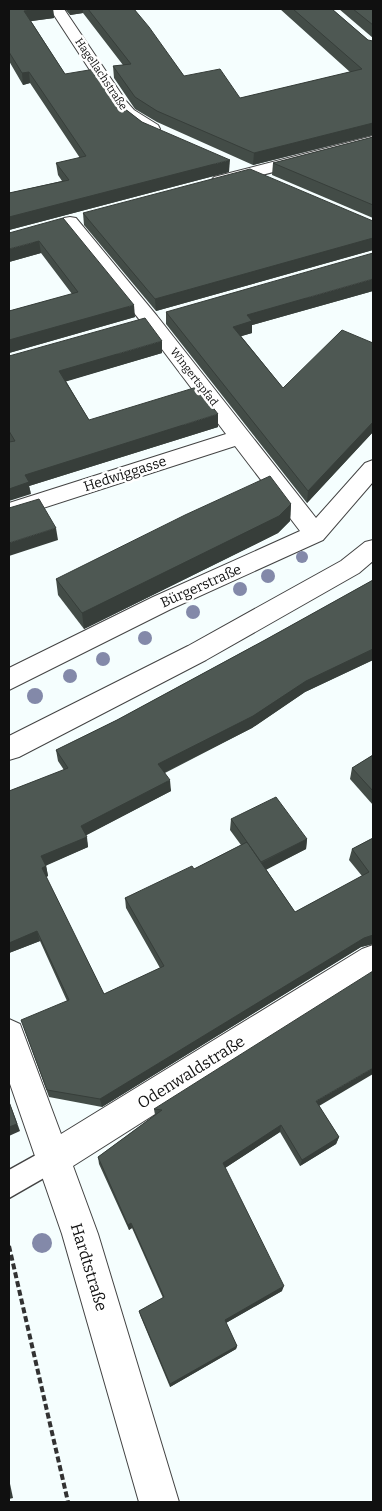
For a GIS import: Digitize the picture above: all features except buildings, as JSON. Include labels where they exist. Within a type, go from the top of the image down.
[{"type":"street","name":"Hagellachstraße","points":[[57,9],[128,113],[150,128],[167,136]]},
{"type":"street","points":[[204,186],[373,142]]},
{"type":"street","points":[[226,162],[278,184]]},
{"type":"street","name":"Wingertspfad","points":[[71,222],[150,320],[315,534]]},
{"type":"street","name":"Hedwiggasse","points":[[9,511],[240,437]]},
{"type":"street","name":"Bürgerstraße","points":[[9,680],[162,603],[315,534],[373,468]]},
{"type":"street","points":[[9,750],[206,649],[350,567],[373,548]]},
{"type":"street","name":"Odenwaldstraße","points":[[54,1158],[373,959]]},
{"type":"street","name":"Hardtstraße","points":[[9,1036],[80,1234],[159,1502]]},
{"type":"lane","name":"Odenwaldstraße","points":[[9,1185],[54,1158]]},
{"type":"path","points":[[9,1246],[68,1502]]}]
